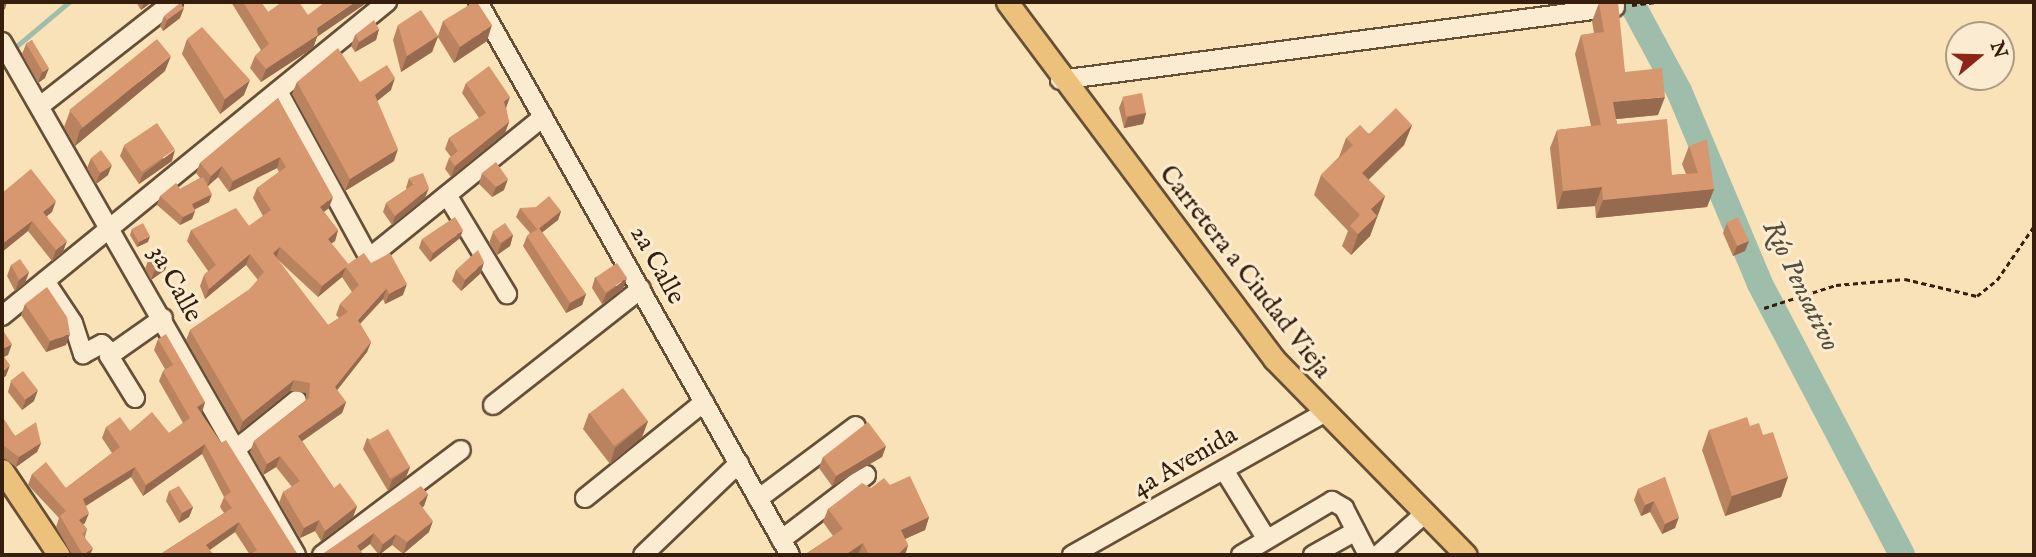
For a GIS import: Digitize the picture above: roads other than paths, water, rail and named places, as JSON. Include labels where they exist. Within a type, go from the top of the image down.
[{"type":"main road","name":"Carretera a Ciudad Vieja","points":[[1007,2],[1060,80],[1322,414],[1466,555]]},
{"type":"main road","points":[[2,470],[58,555]]},
{"type":"street","points":[[40,106],[173,2]]},
{"type":"street","points":[[2,316],[387,2]]},
{"type":"street","name":"2a Calle","points":[[478,2],[739,463],[785,550]]},
{"type":"street","points":[[1060,80],[1620,6]]},
{"type":"street","name":"3a Calle","points":[[3,44],[112,226],[296,555]]},
{"type":"street","points":[[278,91],[369,258],[544,117]]},
{"type":"street","points":[[447,195],[506,294]]},
{"type":"street","points":[[45,281],[73,323],[83,354],[102,344],[112,354],[135,398]]},
{"type":"street","points":[[492,405],[641,289]]},
{"type":"street","points":[[112,354],[163,318]]},
{"type":"street","points":[[236,449],[297,400]]},
{"type":"street","points":[[585,498],[704,402]]},
{"type":"street","name":"4a Avenida","points":[[1072,555],[1322,414]]},
{"type":"street","points":[[758,499],[856,426]]},
{"type":"street","points":[[322,555],[461,450]]},
{"type":"street","points":[[643,555],[739,463]]},
{"type":"street","points":[[1224,470],[1266,538]]},
{"type":"street","points":[[785,550],[866,475]]},
{"type":"street","points":[[1241,555],[1332,501],[1356,531],[1368,555]]},
{"type":"street","points":[[1378,555],[1423,515]]},
{"type":"street","points":[[1313,555],[1356,531]]},
{"type":"waterway","points":[[11,51],[69,2]]},
{"type":"waterway","name":"Río Pensativo","points":[[1631,2],[1679,91],[1760,284],[1902,555]]}]
